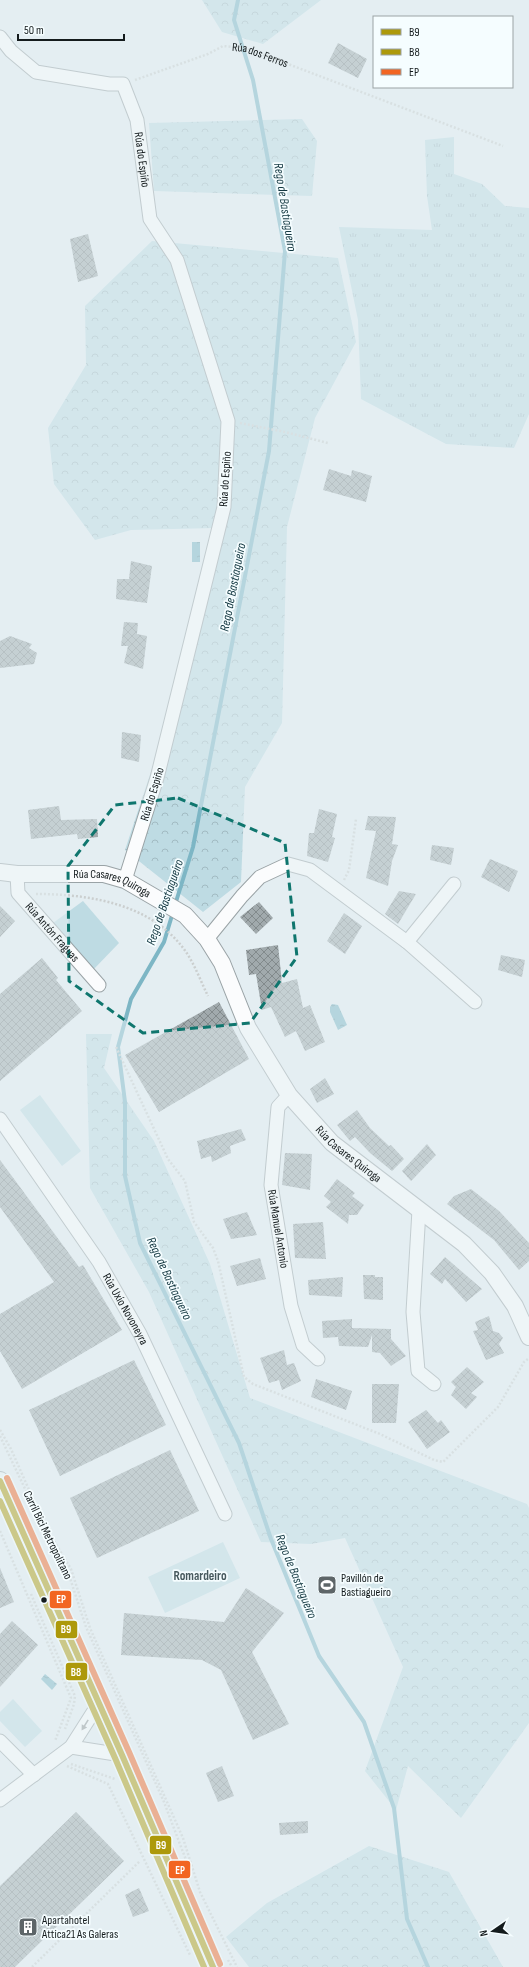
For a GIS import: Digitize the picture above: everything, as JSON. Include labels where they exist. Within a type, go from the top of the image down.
[{"type":"main road","points":[[0,1481],[122,1755],[219,1962]]},
{"type":"street","points":[[0,37],[11,51],[36,72],[109,84],[123,84]]},
{"type":"street","name":"Rúa do Espiño","points":[[123,84],[137,120],[150,218],[177,260],[228,421],[224,507],[157,778],[125,880]]},
{"type":"street","points":[[207,939],[242,896],[260,877],[288,864],[310,870],[407,942],[475,1002]]},
{"type":"street","name":"Rúa Casares Quiroga","points":[[0,872],[18,874],[104,874],[125,880],[185,915],[207,939],[222,963],[248,1028],[289,1095],[332,1143],[464,1244],[492,1273],[515,1306],[529,1337]]},
{"type":"street","name":"Rúa Antón Fraguas","points":[[18,874],[18,893],[99,985]]},
{"type":"street","points":[[407,942],[454,884]]},
{"type":"street","name":"Rúa Manuel Antonio","points":[[289,1095],[278,1107],[272,1185],[291,1306],[303,1345],[318,1360]]},
{"type":"street","name":"Rúa Uxío Novoneyra","points":[[0,1119],[99,1262],[136,1328],[225,1514]]},
{"type":"street","points":[[420,1210],[413,1312],[418,1372],[434,1384]]},
{"type":"street","points":[[0,1800],[65,1752],[99,1703]]},
{"type":"street","points":[[0,1741],[34,1775]]},
{"type":"street","points":[[65,1752],[122,1755]]},
{"type":"path","name":"Rúa dos Ferros","points":[[123,84],[208,54],[223,46],[246,48],[503,146]]},
{"type":"path","points":[[228,421],[285,432],[328,443]]},
{"type":"path","points":[[338,892],[349,870],[356,818]]},
{"type":"path","points":[[18,893],[58,894],[106,901],[135,910],[163,926],[186,952],[208,996]]},
{"type":"path","points":[[0,1430],[11,1449],[46,1526],[71,1570],[90,1628],[184,1838],[200,1892],[237,1967]]},
{"type":"path","name":"Carril Bici Metropolitano","points":[[0,1436],[45,1531],[67,1569],[86,1627],[164,1802],[200,1901]]},
{"type":"path","points":[[0,1531],[71,1698],[54,1744],[65,1752],[68,1768],[108,1784],[186,1951]]},
{"type":"path","points":[[24,1575],[74,1696],[74,1704],[60,1745],[65,1752],[69,1763],[114,1778],[117,1784]]},
{"type":"path","points":[[32,1967],[140,1861]]},
{"type":"path","points":[[173,1910],[190,1947]]},
{"type":"path","points":[[219,1962],[232,1967]]},
{"type":"highlighted area","points":[[178,798],[285,843],[297,957],[250,1023],[143,1033],[69,981],[68,866],[115,805]]},
{"type":"green space","points":[[202,0],[321,0],[263,44],[222,32]]},
{"type":"green space","points":[[302,119],[317,141],[312,196],[154,191],[149,123]]},
{"type":"green space","points":[[454,137],[454,174],[482,184],[505,206],[529,208],[529,414],[514,448],[446,444],[361,399],[358,320],[339,227],[432,230],[427,196],[425,140]]},
{"type":"green space","points":[[152,241],[338,258],[356,342],[315,418],[287,527],[282,723],[245,787],[241,882],[203,912],[125,850],[169,717],[215,528],[131,530],[95,540],[54,484],[48,428],[86,365],[85,306]]},
{"type":"green space","points":[[83,901],[119,943],[92,971],[53,923]]},
{"type":"green space","points":[[86,1034],[112,1034],[104,1068],[154,1141],[210,1264],[250,1398],[527,1504],[529,1508],[529,1723],[461,1818],[408,1766],[396,1810],[365,1771],[403,1667],[345,1538],[311,1544],[261,1542],[149,1292],[90,1188]]},
{"type":"green space","points":[[40,1095],[81,1151],[62,1166],[20,1110]]},
{"type":"green space","points":[[223,1542],[240,1578],[165,1613],[148,1577]]},
{"type":"green space","points":[[13,1699],[42,1731],[25,1747],[0,1721],[0,1712]]},
{"type":"green space","points":[[369,1846],[449,1872],[503,1967],[249,1967],[226,1937],[267,1903]]},
{"type":"water","points":[[192,542],[200,542],[200,562],[192,562]]},
{"type":"water","points":[[332,1004],[338,1005],[347,1025],[338,1030],[330,1012],[330,1007]]},
{"type":"water","points":[[45,1674],[57,1684],[52,1690],[41,1679]]},
{"type":"building","points":[[338,43],[367,59],[358,78],[328,63]]},
{"type":"building","points":[[88,234],[98,276],[78,282],[70,239]]},
{"type":"building","points":[[329,469],[351,476],[352,470],[372,476],[366,502],[323,490]]},
{"type":"building","points":[[131,561],[152,566],[147,603],[116,599],[117,579],[129,579]]},
{"type":"building","points":[[124,622],[138,623],[137,634],[147,636],[143,669],[124,663],[128,646],[121,646]]},
{"type":"building","points":[[10,636],[32,644],[29,648],[37,653],[34,664],[0,668],[0,641]]},
{"type":"building","points":[[122,732],[141,735],[139,762],[121,758]]},
{"type":"building","points":[[59,806],[61,820],[97,819],[98,837],[78,839],[77,834],[31,839],[28,810]]},
{"type":"building","points":[[319,809],[337,814],[332,837],[335,838],[328,862],[307,856],[309,833],[314,833]]},
{"type":"building","points":[[368,816],[396,817],[392,844],[398,845],[392,861],[388,886],[366,878],[376,831],[365,830]]},
{"type":"building","points":[[432,845],[454,848],[451,865],[430,860]]},
{"type":"building","points":[[490,859],[518,871],[509,892],[481,877]]},
{"type":"building","points":[[399,891],[416,894],[398,924],[385,914]]},
{"type":"building","points":[[259,902],[273,918],[256,934],[240,917]]},
{"type":"building","points":[[0,906],[15,921],[0,937]]},
{"type":"building","points":[[344,913],[362,926],[345,954],[327,941]]},
{"type":"building","points":[[278,945],[282,983],[297,979],[303,1008],[310,1005],[325,1042],[305,1051],[296,1031],[285,1037],[271,1007],[262,1010],[256,974],[249,975],[246,950]]},
{"type":"building","points":[[501,955],[525,960],[522,977],[498,970]]},
{"type":"building","points":[[42,958],[58,978],[56,980],[82,1011],[0,1081],[0,994]]},
{"type":"building","points":[[219,1002],[249,1059],[159,1112],[125,1055]]},
{"type":"building","points":[[325,1078],[334,1094],[317,1103],[310,1089]]},
{"type":"building","points":[[357,1110],[370,1128],[389,1146],[391,1145],[404,1159],[392,1171],[370,1153],[355,1137],[350,1141],[337,1125]]},
{"type":"building","points":[[241,1129],[246,1140],[230,1146],[231,1153],[212,1162],[211,1156],[201,1159],[197,1141]]},
{"type":"building","points":[[427,1144],[436,1155],[411,1181],[402,1171]]},
{"type":"building","points":[[285,1153],[312,1154],[310,1190],[282,1185]]},
{"type":"building","points":[[0,1160],[79,1267],[83,1265],[122,1330],[22,1389],[0,1351],[0,1314],[54,1282],[0,1207]]},
{"type":"building","points":[[337,1179],[355,1193],[352,1196],[364,1205],[357,1215],[349,1215],[348,1224],[326,1207],[331,1202],[324,1196]]},
{"type":"building","points":[[471,1189],[499,1211],[529,1243],[529,1261],[519,1270],[494,1240],[447,1204],[454,1196]]},
{"type":"building","points":[[247,1212],[257,1235],[231,1239],[223,1219]]},
{"type":"building","points":[[323,1222],[326,1259],[295,1258],[293,1224]]},
{"type":"building","points":[[445,1257],[482,1289],[466,1302],[445,1279],[442,1284],[430,1274]]},
{"type":"building","points":[[260,1258],[266,1279],[237,1286],[230,1266]]},
{"type":"building","points":[[363,1275],[383,1277],[383,1300],[364,1299]]},
{"type":"building","points":[[343,1277],[342,1297],[309,1295],[308,1280]]},
{"type":"building","points":[[489,1316],[493,1331],[499,1333],[503,1338],[499,1344],[504,1353],[486,1360],[473,1331],[478,1330],[475,1322]]},
{"type":"building","points":[[352,1319],[352,1328],[391,1329],[391,1339],[406,1356],[391,1366],[380,1353],[372,1352],[372,1335],[368,1347],[339,1346],[338,1337],[323,1338],[322,1321]]},
{"type":"building","points":[[284,1350],[287,1365],[294,1363],[301,1381],[282,1390],[279,1380],[269,1383],[260,1358]]},
{"type":"building","points":[[134,1360],[166,1425],[60,1476],[29,1410]]},
{"type":"building","points":[[467,1367],[484,1382],[471,1393],[477,1397],[466,1409],[451,1395],[456,1387],[451,1382]]},
{"type":"building","points":[[316,1379],[352,1391],[346,1410],[311,1397]]},
{"type":"building","points":[[372,1384],[399,1384],[396,1423],[372,1423]]},
{"type":"building","points":[[426,1410],[438,1423],[441,1420],[450,1432],[427,1449],[408,1422]]},
{"type":"building","points":[[170,1450],[199,1511],[97,1558],[70,1498]]},
{"type":"building","points":[[0,1568],[14,1602],[0,1608]]},
{"type":"building","points":[[246,1588],[284,1613],[252,1652],[289,1724],[253,1740],[221,1670],[202,1660],[121,1655],[124,1613],[224,1622]]},
{"type":"building","points":[[12,1621],[38,1645],[0,1687],[0,1634]]},
{"type":"building","points":[[222,1766],[234,1796],[218,1802],[206,1773]]},
{"type":"building","name":"Apartahotel Attica21 As Galeras","points":[[76,1812],[124,1861],[15,1967],[0,1967],[0,1886]]},
{"type":"building","points":[[308,1821],[308,1833],[280,1835],[279,1823]]},
{"type":"building","points":[[139,1888],[149,1911],[133,1917],[125,1895]]},
{"type":"waterway","name":"Rego de Bastiagueiro","points":[[175,905],[193,847],[269,451],[285,251],[253,80],[234,20],[238,0]]},
{"type":"waterway","name":"Rego de Bastiagueiro","points":[[173,912],[164,942],[131,999],[118,1047],[125,1102],[125,1176],[140,1243],[239,1443],[271,1539],[319,1656],[364,1722],[394,1808],[407,1919],[428,1967]]},
{"type":"transit line","name":"EP","points":[[7,1478],[129,1752],[220,1964]]},
{"type":"transit line","name":"B9","points":[[0,1481],[122,1755],[213,1967]]},
{"type":"transit line","name":"B8","points":[[0,1501],[115,1758],[204,1967]]},
{"type":"place","name":"Pavillón de Bastiagueiro","points":[[327,1585]]},
{"type":"place","name":"Apartahotel Attica21 As Galeras","points":[[28,1927]]},
{"type":"district","name":"Romardeiro","points":[[200,1575]]}]
